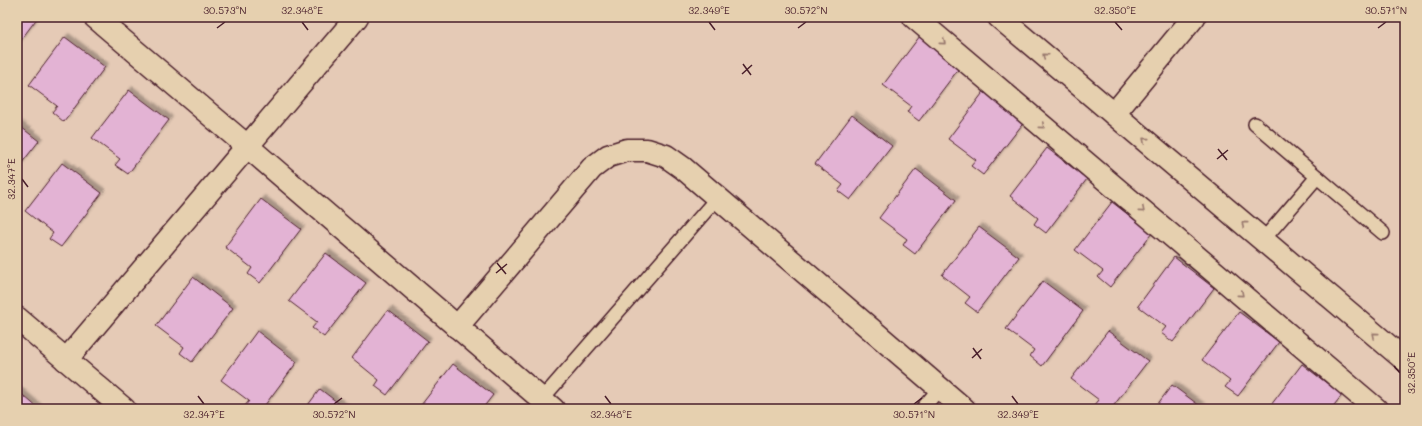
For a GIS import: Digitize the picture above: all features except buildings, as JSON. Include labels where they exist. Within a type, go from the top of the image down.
[{"type":"street","points":[[95,17],[547,404]]},
{"type":"street","points":[[66,360],[357,17]]},
{"type":"street","points":[[914,17],[1376,409]]},
{"type":"street","points":[[999,17],[1405,360]]},
{"type":"street","points":[[1114,114],[1194,17]]},
{"type":"street","points":[[458,327],[592,168],[608,156],[627,150],[648,150],[666,156],[682,168],[964,409]]},
{"type":"street","points":[[17,318],[124,409]]},
{"type":"lane","points":[[1255,124],[1383,233]]},
{"type":"lane","points":[[1263,240],[1317,177]]},
{"type":"lane","points":[[547,404],[717,198]]},
{"type":"lane","points":[[922,409],[940,388]]}]
